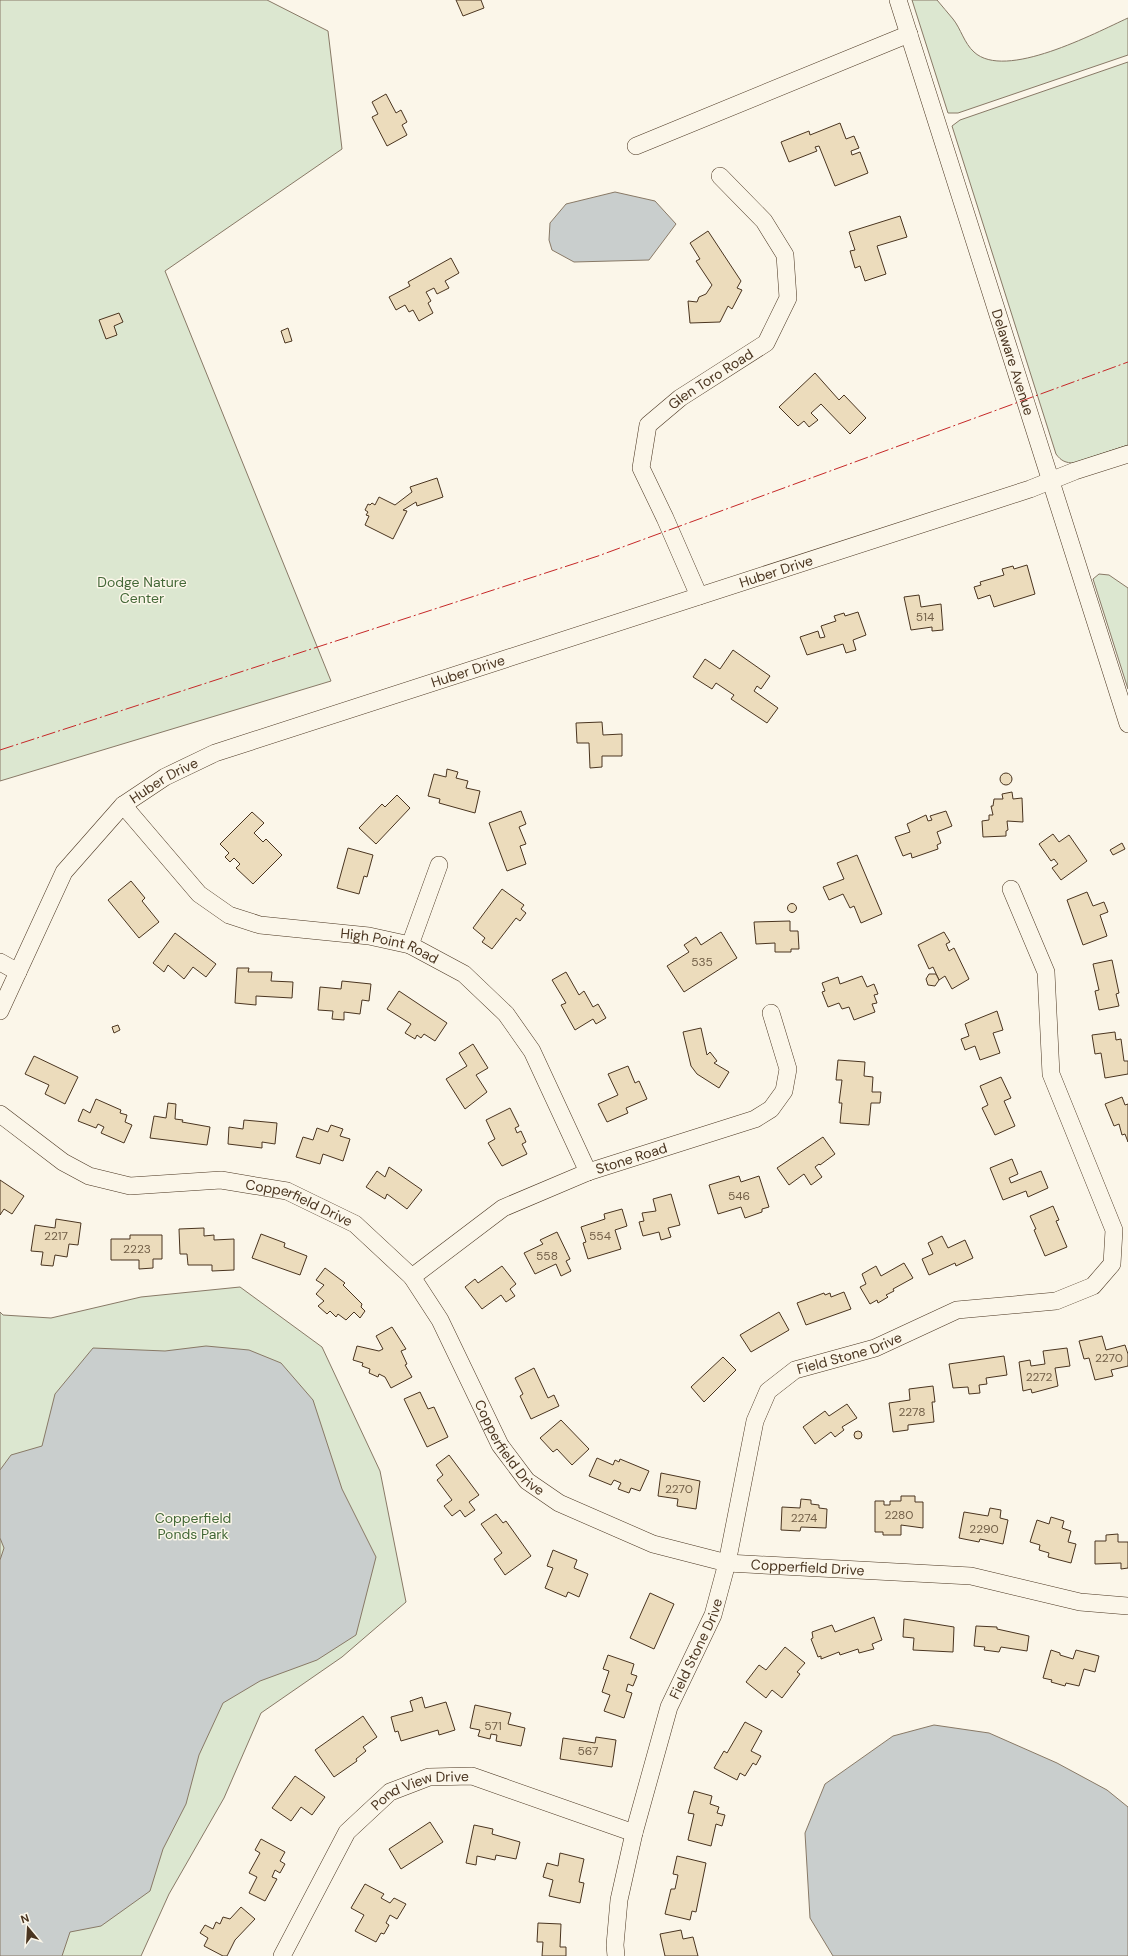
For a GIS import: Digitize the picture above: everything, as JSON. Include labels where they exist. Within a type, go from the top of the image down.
[{"type":"street","name":"Delaware Avenue","points":[[898,0],[1128,724]]},
{"type":"street","points":[[636,146],[909,34]]},
{"type":"street","name":"Glen Toro Road","points":[[699,596],[665,518],[641,468],[648,425],[680,398],[766,343],[788,298],[785,255],[764,221],[720,176]]},
{"type":"street","name":"Huber Drive","points":[[0,1011],[64,872],[123,805],[165,777],[215,753],[1051,481],[1128,454]]},
{"type":"street","name":"High Point Road","points":[[123,805],[199,894],[229,915],[260,925],[369,936],[410,945],[464,974],[506,1014],[532,1051],[588,1172]]},
{"type":"street","points":[[410,945],[439,865]]},
{"type":"street","name":"Field Stone Drive","points":[[616,1956],[615,1945],[619,1900],[634,1833],[669,1707],[713,1615],[727,1563],[755,1421],[768,1391],[795,1370],[875,1348],[956,1310],[1056,1301],[1093,1286],[1112,1264],[1114,1230],[1051,1074],[1046,972],[1011,889]]},
{"type":"street","points":[[0,962],[18,972]]},
{"type":"street","name":"Stone Road","points":[[412,1277],[502,1208],[588,1172],[755,1119],[771,1109],[784,1091],[788,1069],[771,1013]]},
{"type":"street","name":"Copperfield Drive","points":[[0,1114],[63,1162],[89,1176],[130,1186],[221,1180],[287,1191],[355,1224],[412,1277],[440,1320],[500,1445],[527,1481],[560,1503],[653,1544],[727,1563],[971,1576],[1080,1602],[1128,1606]]},
{"type":"street","name":"Pond View Drive","points":[[282,1956],[348,1832],[390,1792],[429,1777],[472,1776],[634,1833]]},
{"type":"green space","name":"Dodge Nature Center","points":[[0,0],[267,0],[328,31],[342,149],[165,271],[331,681],[0,781]]},
{"type":"green space","points":[[912,0],[937,0],[956,23],[965,40],[974,52],[988,59],[1006,61],[1028,58],[1050,52],[1128,18],[1128,55],[958,113],[948,113]]},
{"type":"green space","points":[[1128,62],[1128,445],[1074,463],[1069,463],[1062,460],[1056,454],[952,126],[960,120]]},
{"type":"green space","points":[[1099,574],[1109,575],[1128,588],[1128,689],[1093,579]]},
{"type":"green space","name":"Copperfield Ponds Park","points":[[240,1287],[322,1347],[380,1471],[406,1602],[342,1657],[261,1713],[224,1798],[169,1894],[141,1956],[0,1956],[0,1312],[3,1315],[51,1318],[141,1297]]},
{"type":"shaded area","points":[[615,192],[655,201],[676,224],[649,260],[574,262],[552,250],[549,240],[550,223],[566,204]]},
{"type":"shaded area","name":"Copperfield Ponds Park","points":[[206,1346],[249,1350],[281,1363],[313,1400],[342,1489],[376,1557],[356,1635],[317,1660],[260,1681],[223,1703],[199,1755],[186,1804],[163,1849],[150,1891],[101,1926],[70,1932],[62,1956],[0,1956],[0,1560],[4,1548],[0,1538],[0,1470],[11,1455],[42,1446],[55,1394],[93,1348],[165,1351]]},
{"type":"shaded area","points":[[934,1725],[989,1733],[1057,1763],[1107,1790],[1128,1807],[1128,1956],[833,1956],[810,1918],[805,1833],[825,1784],[893,1736]]},
{"type":"building","points":[[456,0],[481,0],[484,8],[463,16]]},
{"type":"building","points":[[386,94],[396,113],[401,110],[407,122],[402,125],[407,135],[387,146],[372,117],[378,114],[372,102]]},
{"type":"building","points":[[840,123],[846,139],[854,136],[859,148],[851,151],[852,155],[860,152],[868,173],[835,186],[819,146],[815,147],[817,151],[789,162],[781,142],[809,131],[810,135]]},
{"type":"building","points":[[900,216],[907,237],[877,246],[886,274],[865,281],[860,266],[855,268],[850,251],[855,250],[849,232]]},
{"type":"building","points":[[708,231],[741,281],[737,288],[742,290],[732,309],[728,306],[720,322],[690,323],[688,301],[697,302],[699,297],[706,294],[712,285],[696,261],[700,259],[690,243]]},
{"type":"building","points":[[451,258],[459,273],[445,281],[449,288],[437,294],[434,288],[426,292],[431,301],[428,303],[433,313],[419,321],[413,310],[409,312],[405,305],[396,310],[389,297],[410,286],[408,282]]},
{"type":"building","points":[[119,313],[123,322],[114,326],[117,335],[106,339],[99,320]]},
{"type":"building","points":[[288,328],[292,341],[285,343],[281,331]]},
{"type":"building","points":[[815,373],[839,400],[844,395],[866,418],[850,434],[821,404],[811,413],[818,420],[809,427],[804,421],[798,426],[779,407]]},
{"type":"building","points":[[437,478],[443,497],[417,506],[416,502],[403,510],[407,511],[393,539],[365,525],[369,516],[366,515],[368,512],[365,510],[368,504],[370,505],[372,503],[375,505],[379,497],[395,505],[412,492],[410,487]]},
{"type":"building","points":[[1027,565],[1035,594],[994,607],[990,595],[978,599],[974,587],[981,585],[980,582],[1004,575],[1002,569],[1013,566],[1014,569]]},
{"type":"building","points":[[919,595],[921,607],[941,604],[943,630],[932,631],[932,627],[911,630],[904,597]]},
{"type":"building","points":[[858,612],[866,635],[853,640],[856,650],[846,653],[843,644],[807,655],[800,637],[818,631],[820,638],[825,637],[821,626],[836,621],[834,616],[844,613],[845,616]]},
{"type":"building","points":[[733,650],[770,676],[761,689],[757,686],[754,691],[778,708],[767,723],[731,699],[734,695],[716,683],[712,689],[693,677],[705,659],[720,669]]},
{"type":"building","points":[[602,722],[603,735],[622,734],[622,756],[602,756],[602,767],[590,768],[589,743],[577,743],[576,723]]},
{"type":"building","points":[[447,769],[458,772],[456,778],[468,781],[466,788],[480,791],[475,813],[439,803],[440,799],[428,796],[434,774],[446,777]]},
{"type":"building","points":[[1004,773],[1008,773],[1012,779],[1008,785],[1004,785],[1000,781],[1000,777]]},
{"type":"building","points":[[1012,792],[1013,799],[1022,798],[1023,822],[1007,821],[1008,830],[1006,831],[1006,836],[983,837],[982,821],[989,820],[989,815],[993,815],[991,806],[993,806],[994,799],[1003,799],[1002,794]]},
{"type":"building","points":[[397,795],[410,808],[376,844],[359,828],[382,804],[385,807]]},
{"type":"building","points":[[521,811],[526,824],[519,827],[526,844],[520,846],[526,864],[507,871],[489,823]]},
{"type":"building","points":[[946,811],[952,826],[937,832],[941,843],[937,845],[938,849],[912,858],[911,853],[903,856],[895,837],[910,832],[907,824],[926,815],[928,821],[932,820],[930,816]]},
{"type":"building","points":[[252,812],[264,823],[254,833],[263,842],[266,839],[282,855],[253,884],[236,868],[240,864],[234,858],[230,862],[225,857],[229,853],[220,844]]},
{"type":"building","points":[[1053,834],[1059,842],[1069,835],[1087,861],[1061,880],[1052,868],[1058,864],[1054,859],[1051,861],[1039,844]]},
{"type":"building","points":[[1122,843],[1125,849],[1113,855],[1110,850]]},
{"type":"building","points":[[348,848],[373,855],[367,877],[364,876],[359,894],[337,888]]},
{"type":"building","points":[[857,855],[882,914],[861,923],[854,906],[850,908],[843,894],[829,900],[823,887],[844,879],[837,863]]},
{"type":"building","points":[[131,881],[145,898],[142,901],[159,922],[139,938],[108,900]]},
{"type":"building","points":[[502,889],[524,905],[521,909],[526,913],[520,921],[516,918],[492,949],[482,942],[485,938],[473,928]]},
{"type":"building","points":[[1087,892],[1093,906],[1104,902],[1108,912],[1100,915],[1107,936],[1083,945],[1067,900]]},
{"type":"building","points":[[792,903],[797,908],[792,913],[787,908]]},
{"type":"building","points":[[790,921],[790,931],[798,931],[799,949],[791,949],[791,952],[775,952],[775,943],[756,944],[754,922]]},
{"type":"building","points":[[721,932],[737,958],[684,992],[667,966],[689,952],[684,945],[696,937],[701,945]]},
{"type":"building","points":[[944,932],[950,942],[946,944],[949,951],[954,948],[969,979],[952,989],[945,976],[939,980],[933,967],[929,969],[918,945]]},
{"type":"building","points":[[175,933],[216,964],[206,977],[193,967],[184,979],[168,965],[164,972],[153,963]]},
{"type":"building","points":[[1112,960],[1119,993],[1116,994],[1119,1006],[1099,1010],[1095,991],[1099,990],[1093,964]]},
{"type":"building","points":[[237,968],[249,968],[248,972],[272,972],[271,981],[293,982],[292,998],[256,996],[256,1005],[235,1003]]},
{"type":"building","points":[[566,972],[579,995],[584,991],[593,1007],[598,1004],[606,1018],[596,1024],[593,1019],[575,1030],[561,1005],[566,1003],[552,980]]},
{"type":"building","points":[[929,974],[936,974],[939,980],[935,986],[928,985],[926,979]]},
{"type":"building","points":[[862,976],[867,987],[874,984],[878,994],[874,995],[877,1003],[872,1004],[875,1012],[854,1020],[849,1007],[842,1009],[839,1003],[828,1007],[822,992],[825,991],[822,983],[838,977],[840,984]]},
{"type":"building","points":[[342,981],[371,984],[369,1001],[362,1000],[360,1014],[344,1012],[344,1020],[332,1019],[333,1011],[318,1010],[320,987],[341,989]]},
{"type":"building","points":[[399,991],[447,1023],[435,1041],[424,1034],[421,1038],[417,1035],[415,1039],[405,1033],[411,1024],[387,1009]]},
{"type":"building","points":[[997,1011],[1003,1030],[993,1033],[1000,1053],[980,1060],[975,1046],[965,1050],[961,1039],[969,1036],[965,1024]]},
{"type":"building","points":[[118,1025],[120,1030],[114,1033],[112,1027]]},
{"type":"building","points":[[701,1028],[707,1055],[710,1052],[717,1061],[714,1063],[729,1072],[719,1088],[697,1074],[691,1066],[683,1032]]},
{"type":"building","points":[[1115,1032],[1116,1040],[1121,1039],[1124,1061],[1128,1061],[1128,1074],[1105,1078],[1101,1053],[1095,1054],[1092,1035]]},
{"type":"building","points":[[473,1044],[488,1068],[476,1075],[487,1092],[465,1109],[446,1079],[467,1066],[459,1053]]},
{"type":"building","points":[[34,1056],[78,1077],[65,1104],[45,1094],[49,1085],[25,1074]]},
{"type":"building","points":[[838,1060],[865,1062],[864,1076],[873,1077],[872,1092],[881,1092],[880,1103],[871,1103],[869,1125],[840,1123],[842,1103],[839,1103],[842,1080],[836,1080]]},
{"type":"building","points":[[628,1066],[635,1083],[639,1081],[647,1099],[626,1108],[628,1113],[607,1122],[598,1104],[618,1095],[608,1074]]},
{"type":"building","points":[[1001,1077],[1011,1098],[1004,1101],[1015,1126],[995,1135],[982,1108],[988,1105],[980,1086]]},
{"type":"building","points":[[1122,1097],[1125,1105],[1128,1104],[1128,1142],[1125,1134],[1122,1135],[1119,1124],[1114,1126],[1105,1104]]},
{"type":"building","points":[[96,1099],[121,1110],[120,1113],[127,1115],[125,1122],[132,1125],[124,1143],[101,1133],[104,1127],[98,1124],[96,1128],[78,1121],[83,1109],[90,1113]]},
{"type":"building","points":[[168,1103],[176,1104],[175,1119],[183,1120],[182,1122],[210,1127],[207,1145],[150,1138],[154,1116],[166,1118]]},
{"type":"building","points":[[510,1108],[519,1126],[515,1128],[517,1133],[521,1131],[526,1142],[522,1144],[527,1154],[502,1166],[488,1143],[495,1139],[486,1120]]},
{"type":"building","points":[[244,1120],[277,1123],[275,1144],[262,1142],[262,1148],[228,1144],[229,1127],[243,1129]]},
{"type":"building","points":[[331,1125],[343,1129],[340,1136],[350,1139],[343,1161],[323,1154],[320,1164],[296,1157],[303,1137],[313,1140],[317,1128],[328,1132]]},
{"type":"building","points":[[823,1137],[835,1154],[815,1167],[822,1177],[811,1185],[804,1174],[789,1185],[777,1168]]},
{"type":"building","points":[[1012,1159],[1018,1174],[1009,1178],[1011,1183],[1041,1171],[1048,1188],[1028,1197],[1026,1191],[1003,1200],[990,1168]]},
{"type":"building","points":[[389,1167],[422,1190],[407,1209],[387,1194],[385,1199],[366,1187],[377,1171],[385,1177]]},
{"type":"building","points":[[739,1176],[741,1182],[759,1176],[769,1207],[762,1209],[762,1212],[745,1218],[741,1207],[718,1214],[709,1185]]},
{"type":"building","points":[[0,1180],[24,1196],[12,1214],[4,1209],[0,1215]]},
{"type":"building","points":[[671,1194],[680,1225],[668,1228],[671,1237],[661,1240],[659,1232],[643,1236],[639,1222],[644,1221],[642,1213],[656,1211],[653,1199]]},
{"type":"building","points":[[1053,1206],[1059,1220],[1056,1221],[1067,1247],[1045,1256],[1030,1216]]},
{"type":"building","points":[[622,1209],[627,1226],[615,1230],[621,1249],[588,1259],[583,1243],[586,1242],[581,1227],[605,1219],[604,1214]]},
{"type":"building","points":[[56,1219],[81,1223],[78,1245],[69,1244],[67,1257],[55,1255],[53,1266],[41,1265],[43,1252],[31,1251],[35,1225],[55,1228]]},
{"type":"building","points":[[204,1228],[204,1236],[214,1235],[214,1240],[234,1239],[234,1270],[212,1271],[212,1265],[188,1265],[187,1254],[180,1254],[179,1229]]},
{"type":"building","points":[[557,1232],[570,1259],[566,1261],[571,1271],[561,1276],[556,1264],[535,1274],[524,1253],[543,1244],[540,1240]]},
{"type":"building","points":[[261,1234],[285,1243],[284,1247],[307,1256],[300,1275],[252,1258]]},
{"type":"building","points":[[130,1235],[162,1235],[162,1259],[153,1259],[153,1268],[139,1269],[139,1260],[111,1260],[111,1239],[130,1239]]},
{"type":"building","points":[[942,1236],[948,1248],[965,1240],[973,1258],[956,1266],[955,1263],[929,1275],[922,1259],[933,1254],[928,1243]]},
{"type":"building","points":[[904,1263],[913,1278],[893,1289],[894,1291],[886,1295],[888,1297],[878,1303],[877,1300],[870,1304],[860,1287],[866,1284],[862,1274],[876,1266],[881,1276]]},
{"type":"building","points":[[502,1266],[516,1284],[510,1289],[515,1296],[506,1302],[501,1295],[482,1309],[465,1287],[475,1279],[478,1283]]},
{"type":"building","points":[[325,1268],[345,1283],[343,1285],[362,1304],[361,1307],[365,1311],[360,1318],[354,1312],[346,1320],[338,1314],[336,1317],[330,1311],[327,1314],[318,1306],[324,1301],[316,1294],[324,1285],[316,1280]]},
{"type":"building","points":[[844,1292],[851,1309],[806,1325],[797,1303],[824,1293],[825,1295],[830,1293],[831,1297]]},
{"type":"building","points":[[779,1312],[789,1330],[751,1352],[740,1335]]},
{"type":"building","points":[[392,1327],[406,1349],[401,1351],[407,1364],[405,1365],[412,1377],[391,1388],[385,1377],[379,1374],[378,1377],[369,1373],[370,1369],[362,1366],[363,1363],[353,1360],[357,1346],[379,1351],[383,1349],[376,1336]]},
{"type":"building","points":[[1102,1336],[1106,1350],[1125,1345],[1128,1354],[1128,1366],[1111,1370],[1113,1376],[1095,1380],[1089,1358],[1084,1359],[1079,1341]]},
{"type":"building","points":[[1067,1348],[1070,1366],[1055,1368],[1058,1386],[1032,1393],[1031,1389],[1023,1391],[1019,1362],[1030,1360],[1031,1366],[1045,1364],[1043,1351]]},
{"type":"building","points":[[1004,1356],[1007,1375],[986,1378],[987,1384],[979,1385],[980,1393],[969,1394],[968,1387],[953,1388],[949,1364]]},
{"type":"building","points":[[723,1357],[736,1370],[704,1402],[691,1387]]},
{"type":"building","points":[[534,1368],[548,1398],[554,1395],[559,1406],[531,1419],[520,1396],[523,1394],[515,1378]]},
{"type":"building","points":[[933,1386],[935,1402],[932,1402],[934,1422],[908,1425],[908,1430],[893,1432],[889,1403],[910,1400],[909,1389]]},
{"type":"building","points":[[420,1392],[428,1409],[434,1407],[448,1437],[427,1447],[404,1399]]},
{"type":"building","points":[[847,1404],[857,1418],[842,1427],[844,1430],[835,1437],[831,1432],[815,1444],[803,1427],[825,1411],[829,1416]]},
{"type":"building","points":[[561,1420],[589,1449],[572,1465],[557,1449],[553,1452],[540,1438]]},
{"type":"building","points":[[856,1431],[860,1431],[862,1435],[860,1439],[856,1439],[854,1437],[854,1433]]},
{"type":"building","points":[[449,1455],[479,1495],[469,1502],[475,1510],[465,1517],[460,1510],[452,1516],[444,1506],[452,1500],[437,1480],[443,1475],[436,1465]]},
{"type":"building","points":[[597,1458],[613,1465],[615,1460],[619,1462],[620,1459],[649,1471],[640,1491],[631,1488],[629,1493],[618,1489],[621,1483],[614,1480],[611,1485],[589,1476]]},
{"type":"building","points":[[661,1473],[700,1481],[696,1509],[677,1506],[678,1499],[658,1496]]},
{"type":"building","points":[[901,1496],[915,1496],[915,1502],[923,1502],[923,1528],[901,1525],[901,1535],[883,1535],[883,1532],[875,1532],[875,1501],[884,1501],[884,1505],[890,1505],[890,1501],[901,1501]]},
{"type":"building","points":[[801,1499],[811,1500],[811,1504],[819,1505],[819,1508],[827,1509],[826,1528],[801,1527],[800,1531],[781,1530],[782,1507],[800,1508]]},
{"type":"building","points":[[990,1508],[1001,1510],[1000,1518],[1008,1520],[1003,1544],[980,1539],[979,1542],[959,1538],[964,1512],[988,1516]]},
{"type":"building","points":[[496,1514],[503,1523],[506,1521],[531,1556],[505,1575],[494,1559],[502,1553],[481,1524]]},
{"type":"building","points":[[1051,1517],[1064,1521],[1062,1528],[1071,1531],[1068,1542],[1076,1544],[1071,1563],[1048,1557],[1049,1553],[1039,1550],[1040,1545],[1030,1542],[1037,1520],[1049,1524]]},
{"type":"building","points":[[1118,1534],[1118,1542],[1128,1542],[1128,1568],[1121,1569],[1121,1563],[1095,1564],[1095,1541],[1106,1541],[1106,1535]]},
{"type":"building","points":[[553,1550],[577,1560],[574,1568],[588,1574],[579,1597],[568,1592],[566,1597],[545,1588],[553,1568],[547,1566]]},
{"type":"building","points":[[650,1593],[674,1604],[654,1649],[630,1638]]},
{"type":"building","points":[[874,1617],[882,1640],[872,1644],[874,1649],[859,1653],[858,1649],[840,1655],[839,1652],[821,1659],[821,1656],[818,1657],[811,1639],[813,1638],[812,1632],[832,1625],[835,1632]]},
{"type":"building","points":[[904,1619],[954,1627],[953,1652],[913,1650],[914,1638],[903,1637]]},
{"type":"building","points":[[976,1626],[997,1627],[997,1629],[1029,1636],[1027,1651],[1001,1647],[999,1652],[984,1650],[985,1647],[974,1646]]},
{"type":"building","points":[[785,1647],[805,1663],[797,1672],[800,1674],[782,1698],[772,1690],[766,1698],[746,1682],[759,1665],[766,1670]]},
{"type":"building","points":[[1051,1650],[1060,1653],[1060,1655],[1073,1659],[1076,1650],[1099,1656],[1095,1672],[1084,1669],[1079,1686],[1066,1683],[1065,1686],[1043,1678]]},
{"type":"building","points":[[608,1655],[634,1664],[631,1674],[637,1676],[633,1686],[628,1684],[626,1691],[632,1693],[624,1718],[604,1711],[610,1695],[602,1692],[609,1671],[603,1669]]},
{"type":"building","points":[[422,1697],[425,1708],[446,1702],[455,1730],[439,1735],[438,1730],[401,1741],[398,1731],[395,1732],[391,1717],[413,1711],[410,1701]]},
{"type":"building","points":[[475,1705],[511,1713],[508,1724],[525,1728],[521,1746],[496,1741],[497,1735],[491,1734],[490,1739],[478,1736],[480,1730],[470,1728]]},
{"type":"building","points":[[363,1716],[377,1737],[363,1747],[366,1751],[356,1759],[357,1761],[334,1777],[315,1750]]},
{"type":"building","points":[[745,1722],[762,1731],[751,1751],[761,1756],[756,1765],[753,1763],[745,1776],[740,1773],[737,1780],[714,1768],[724,1751],[727,1753]]},
{"type":"building","points":[[596,1737],[616,1740],[612,1767],[560,1759],[563,1738],[595,1743]]},
{"type":"building","points":[[295,1776],[325,1797],[312,1815],[301,1807],[291,1821],[272,1808]]},
{"type":"building","points":[[694,1791],[712,1796],[710,1804],[719,1807],[717,1813],[725,1815],[722,1826],[716,1824],[711,1846],[688,1840],[694,1814],[688,1813]]},
{"type":"building","points":[[430,1822],[443,1842],[401,1869],[389,1849]]},
{"type":"building","points":[[474,1825],[493,1829],[492,1834],[520,1842],[516,1859],[496,1855],[495,1860],[477,1856],[476,1865],[466,1863]]},
{"type":"building","points":[[261,1839],[285,1852],[280,1861],[285,1864],[280,1873],[275,1870],[272,1877],[277,1879],[265,1901],[249,1893],[257,1877],[249,1873],[260,1853],[255,1850]]},
{"type":"building","points":[[560,1853],[584,1859],[579,1882],[584,1883],[580,1903],[549,1896],[553,1880],[543,1877],[547,1863],[558,1866]]},
{"type":"building","points":[[677,1856],[706,1863],[696,1912],[692,1911],[690,1920],[665,1914],[671,1889],[675,1889],[678,1875],[673,1874]]},
{"type":"building","points":[[365,1884],[384,1894],[381,1898],[390,1903],[394,1898],[406,1904],[397,1919],[390,1915],[386,1923],[389,1925],[384,1934],[381,1933],[376,1942],[355,1931],[364,1915],[351,1908]]},
{"type":"building","points":[[241,1907],[255,1919],[235,1940],[227,1956],[223,1956],[204,1946],[208,1938],[200,1933],[205,1925],[213,1929],[216,1922],[220,1924],[223,1917],[230,1919]]},
{"type":"building","points":[[538,1923],[561,1924],[560,1947],[566,1947],[566,1956],[542,1956],[543,1942],[537,1942]]},
{"type":"building","points":[[681,1930],[683,1939],[693,1937],[698,1956],[665,1956],[660,1934]]},
{"type":"power","points":[[0,750],[598,556],[1128,362]]}]
